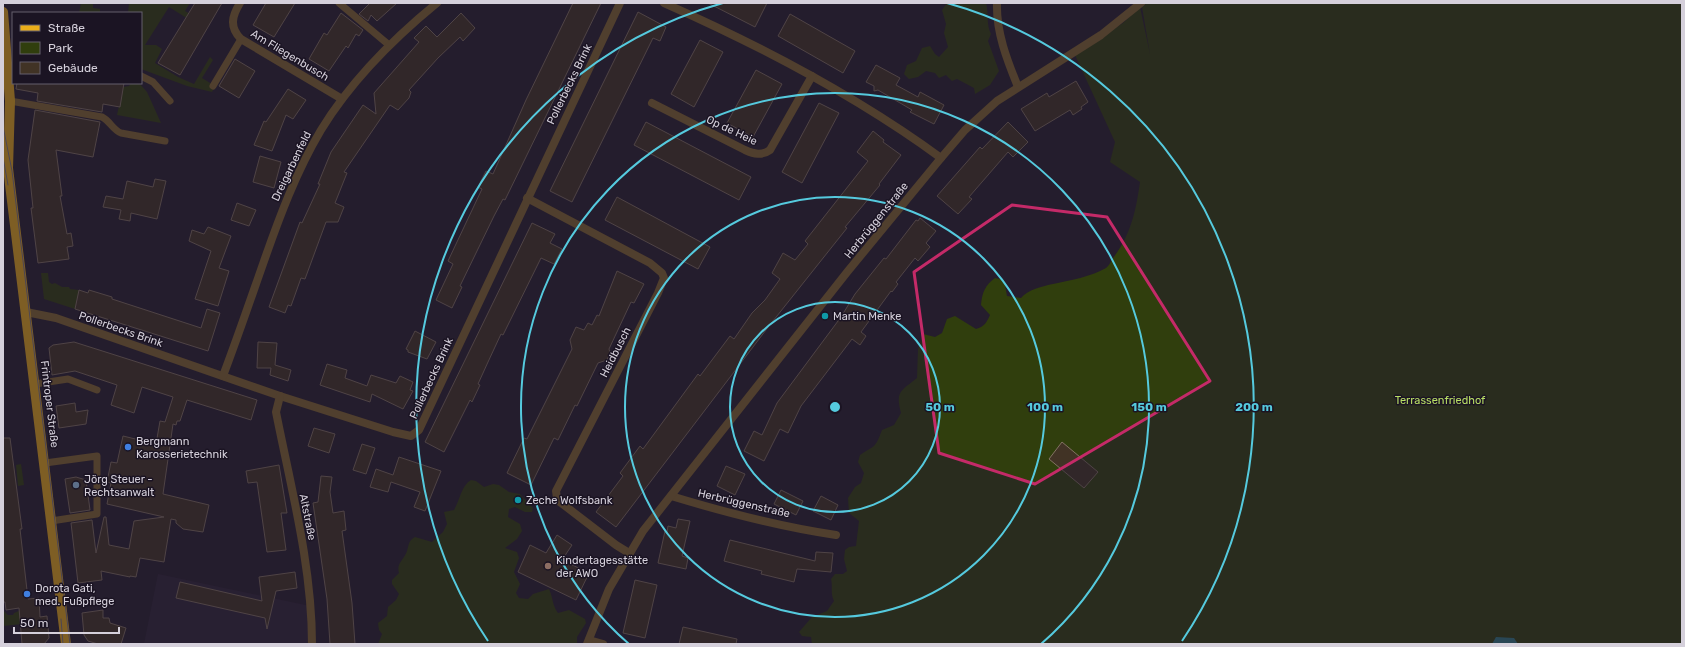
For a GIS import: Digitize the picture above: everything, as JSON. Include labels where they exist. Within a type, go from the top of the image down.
[{"type":"main road","name":"Frintroper Straße","points":[[3,12],[10,54],[8,168],[66,644]]},
{"type":"main road","name":"Frintroper Straße","points":[[3,155],[8,168]]},
{"type":"street","name":"Am Fliegenbusch","points":[[240,3],[232,20],[232,26],[235,33],[241,39],[342,99]]},
{"type":"street","name":"Dreigarbenfeld","points":[[224,376],[289,192],[310,149],[342,99],[389,45],[437,3]]},
{"type":"street","name":"Pollerbecks Brink","points":[[26,312],[56,318],[280,396],[393,432],[411,436],[416,433],[422,425],[527,198],[620,3]]},
{"type":"street","points":[[664,3],[742,38],[812,76],[856,101],[941,158]]},
{"type":"street","points":[[997,3],[997,19],[1002,42],[1018,87]]},
{"type":"street","name":"Herbrüggenstraße","points":[[588,642],[609,589],[629,553],[671,496],[853,265],[941,158],[980,116],[997,101],[1101,35],[1141,3]]},
{"type":"street","name":"Op de Heie","points":[[652,103],[745,150],[760,154],[770,150],[812,76]]},
{"type":"street","name":"Heidbusch","points":[[527,198],[650,263],[662,274],[664,278],[658,293],[556,491],[557,498],[560,502],[616,545],[629,553]]},
{"type":"street","name":"Altstraße","points":[[280,396],[276,412],[305,561],[312,627],[312,644]]},
{"type":"street","name":"Herbrüggenstraße","points":[[671,496],[810,531],[836,535]]},
{"type":"street","points":[[588,642],[604,644]]},
{"type":"lane","points":[[340,3],[389,45]]},
{"type":"lane","points":[[213,86],[241,39]]},
{"type":"lane","points":[[142,76],[153,82],[170,101]]},
{"type":"lane","points":[[10,101],[102,117],[108,120],[117,132],[165,141]]},
{"type":"lane","points":[[3,141],[8,168]]},
{"type":"lane","points":[[35,384],[68,379],[97,390]]},
{"type":"lane","points":[[45,463],[97,456],[97,514],[52,521]]},
{"type":"highlighted area","points":[[1012,205],[1107,217],[1210,381],[1035,484],[939,453],[914,272]]},
{"type":"shaded area","points":[[158,574],[310,606],[308,644],[144,644]]},
{"type":"green space","points":[[81,3],[93,3],[93,8],[100,9],[100,12],[79,12]]},
{"type":"green space","points":[[129,3],[190,3],[185,11],[195,17],[193,22],[169,7],[145,45],[156,45],[162,49],[155,63],[178,77],[194,84],[210,57],[213,60],[202,78],[215,86],[212,92],[187,86],[142,69],[142,12],[128,12]]},
{"type":"green space","points":[[947,3],[986,3],[991,34],[988,41],[999,71],[990,85],[975,94],[974,88],[957,79],[952,81],[946,75],[939,78],[935,73],[926,71],[918,77],[909,79],[904,74],[907,65],[916,61],[922,48],[930,46],[939,57],[948,47],[944,33],[946,24],[942,10]]},
{"type":"green space","name":"Terrassenfriedhof","points":[[1147,3],[1682,3],[1682,644],[812,644],[811,637],[802,636],[799,632],[812,617],[827,611],[834,601],[831,579],[835,574],[843,574],[847,571],[844,559],[845,550],[849,547],[856,546],[859,521],[849,513],[848,498],[855,487],[861,483],[864,473],[858,462],[860,455],[874,446],[878,441],[882,430],[894,425],[901,413],[899,396],[903,389],[917,378],[918,349],[923,334],[935,337],[942,333],[947,319],[955,316],[976,329],[983,326],[990,315],[981,305],[982,297],[986,286],[995,278],[1004,280],[1007,296],[1021,298],[1027,293],[1036,289],[1073,280],[1101,271],[1109,265],[1124,240],[1132,222],[1140,182],[1110,162],[1115,142],[1075,55],[1123,23],[1140,7],[1150,54],[1142,7]]},
{"type":"green space","points":[[130,84],[140,84],[147,92],[161,123],[117,115],[123,87],[129,86]]},
{"type":"green space","points":[[41,273],[48,273],[49,282],[52,284],[55,283],[62,287],[69,287],[70,289],[79,290],[75,309],[44,299]]},
{"type":"green space","points":[[21,464],[24,485],[18,486],[16,465]]},
{"type":"green space","points":[[471,480],[476,481],[484,487],[493,484],[499,485],[509,492],[520,494],[533,508],[532,512],[525,512],[515,507],[509,509],[508,517],[520,524],[522,531],[517,539],[505,548],[517,552],[519,558],[514,572],[520,584],[516,593],[519,598],[528,599],[533,594],[549,589],[558,613],[569,610],[585,619],[586,623],[577,637],[577,644],[378,644],[382,634],[379,630],[378,623],[387,616],[388,607],[396,600],[399,594],[392,584],[392,580],[399,573],[399,564],[406,554],[410,542],[415,537],[432,542],[443,532],[447,524],[444,512],[454,510],[463,489]]},
{"type":"green space","points":[[3,610],[8,615],[13,615],[21,610],[23,624],[3,626]]},
{"type":"water","points":[[1496,637],[1514,638],[1518,644],[1492,644]]},
{"type":"building","points":[[195,3],[222,3],[180,75],[158,63]]},
{"type":"building","points":[[266,3],[295,3],[274,37],[253,25]]},
{"type":"building","points":[[370,3],[397,3],[377,21],[371,15],[368,21],[359,14]]},
{"type":"building","points":[[573,3],[601,3],[505,200],[503,199],[494,216],[460,286],[462,287],[452,308],[436,300],[453,264],[448,261],[482,189],[478,187],[486,171],[493,174],[526,100]]},
{"type":"building","points":[[708,3],[767,3],[755,27]]},
{"type":"building","points":[[638,12],[666,27],[660,41],[653,38],[572,202],[550,191]]},
{"type":"building","points":[[341,13],[363,30],[359,36],[356,34],[348,48],[346,46],[329,71],[309,59],[324,33],[327,35]]},
{"type":"building","points":[[461,13],[475,28],[463,41],[460,37],[438,58],[409,90],[411,92],[409,98],[398,110],[390,105],[344,172],[347,173],[335,203],[344,207],[338,222],[326,222],[305,279],[301,278],[291,306],[288,305],[285,313],[269,307],[300,222],[302,223],[320,184],[318,184],[331,152],[363,105],[376,114],[374,93],[419,42],[414,38],[426,26],[437,37]]},
{"type":"building","points":[[790,14],[855,51],[843,73],[778,36]]},
{"type":"building","points":[[700,40],[723,52],[694,107],[671,94]]},
{"type":"building","points":[[235,59],[255,71],[239,98],[219,86]]},
{"type":"building","points":[[876,65],[900,78],[896,85],[918,97],[920,92],[944,105],[934,124],[910,112],[912,110],[878,90],[874,91],[874,86],[866,82]]},
{"type":"building","points":[[756,70],[782,84],[753,137],[727,123]]},
{"type":"building","points":[[1076,81],[1088,102],[1081,107],[1082,109],[1073,115],[1070,110],[1035,131],[1021,109],[1047,93],[1049,97]]},
{"type":"building","points":[[17,84],[124,84],[120,107],[103,104],[102,112],[37,101],[38,93],[16,89]]},
{"type":"building","points":[[288,89],[306,100],[293,119],[286,115],[272,151],[254,145],[264,121],[266,122]]},
{"type":"building","points":[[819,103],[839,113],[802,183],[782,172]]},
{"type":"building","points":[[35,110],[100,122],[93,157],[56,150],[62,196],[60,196],[67,234],[71,233],[73,246],[67,247],[69,259],[38,263],[31,208],[33,208],[28,160]]},
{"type":"building","points":[[646,122],[751,177],[739,200],[634,145]]},
{"type":"building","points":[[1008,122],[1028,142],[1013,157],[1008,152],[969,197],[972,199],[958,214],[937,196],[980,147],[982,149]]},
{"type":"building","points":[[873,131],[884,140],[883,142],[901,155],[879,184],[880,185],[845,227],[847,228],[769,326],[616,527],[596,512],[623,476],[620,473],[640,446],[643,449],[698,374],[700,376],[730,336],[734,339],[752,313],[765,300],[780,279],[772,273],[783,253],[795,260],[808,244],[805,241],[868,161],[857,152]]},
{"type":"building","points":[[260,156],[281,162],[274,188],[253,182]]},
{"type":"building","points":[[155,179],[166,181],[157,219],[131,213],[130,221],[119,219],[121,210],[103,207],[106,196],[123,199],[127,181],[153,187]]},
{"type":"building","points":[[617,197],[710,247],[698,269],[605,220]]},
{"type":"building","points":[[237,203],[256,210],[249,226],[231,220]]},
{"type":"building","points":[[920,218],[936,231],[926,243],[930,247],[918,261],[915,258],[896,282],[898,284],[892,292],[891,291],[861,332],[866,336],[860,345],[852,339],[801,406],[788,433],[780,429],[764,461],[744,451],[754,431],[762,435],[777,403],[841,317],[855,294],[884,258],[886,259],[916,220],[918,221]]},
{"type":"building","points":[[532,223],[555,234],[550,243],[562,249],[554,264],[541,258],[503,335],[501,334],[478,384],[480,385],[472,402],[470,400],[444,452],[425,442]]},
{"type":"building","points":[[208,227],[231,236],[219,268],[229,271],[218,306],[195,299],[211,251],[189,241],[192,230],[204,234]]},
{"type":"building","points":[[617,271],[644,284],[634,303],[631,302],[609,349],[610,353],[607,360],[598,363],[558,440],[554,438],[531,485],[507,473],[524,438],[527,439],[572,349],[570,340],[576,327],[584,330],[588,323],[592,325],[597,315],[599,316]]},
{"type":"building","points":[[79,290],[88,293],[89,290],[112,297],[112,299],[201,328],[207,309],[220,313],[208,351],[75,309]]},
{"type":"building","points":[[415,331],[436,342],[427,359],[408,352],[406,349]]},
{"type":"building","points":[[74,342],[257,400],[251,420],[187,400],[180,421],[177,421],[176,425],[173,424],[163,494],[209,505],[203,532],[183,529],[176,523],[176,520],[171,519],[164,562],[140,558],[136,577],[101,571],[102,580],[78,583],[71,523],[92,520],[96,553],[104,517],[106,517],[109,545],[129,549],[134,521],[164,517],[107,504],[111,483],[107,482],[111,462],[117,463],[123,436],[156,444],[160,421],[165,422],[173,397],[142,387],[134,413],[111,405],[117,385],[75,371],[52,375],[49,348],[53,345]]},
{"type":"building","points":[[258,342],[277,343],[275,365],[291,370],[288,381],[270,375],[271,368],[257,368]]},
{"type":"building","points":[[327,364],[347,370],[345,378],[367,386],[371,375],[396,383],[400,376],[413,382],[410,390],[413,391],[403,409],[372,394],[370,402],[320,385]]},
{"type":"building","points":[[75,403],[76,412],[88,410],[86,424],[59,428],[56,406]]},
{"type":"building","points":[[314,428],[335,434],[329,453],[308,446]]},
{"type":"building","points":[[3,438],[10,438],[22,529],[20,529],[28,599],[39,598],[40,617],[47,616],[49,638],[44,644],[22,644],[19,608],[6,610],[5,602],[3,602]]},
{"type":"building","points":[[1062,442],[1098,472],[1084,488],[1049,459]]},
{"type":"building","points":[[362,444],[375,448],[366,474],[353,470]]},
{"type":"building","points":[[399,457],[441,471],[425,511],[414,507],[420,492],[391,482],[388,492],[370,487],[376,469],[393,475]]},
{"type":"building","points":[[279,465],[287,513],[281,513],[286,550],[267,552],[257,482],[248,483],[246,471]]},
{"type":"building","points":[[726,466],[745,474],[735,495],[717,486]]},
{"type":"building","points":[[321,476],[332,477],[330,492],[333,513],[344,511],[346,530],[342,531],[352,603],[355,644],[330,644],[327,599],[313,503],[318,502]]},
{"type":"building","points":[[76,477],[86,480],[90,510],[70,513],[65,479]]},
{"type":"building","points":[[781,490],[803,501],[796,515],[774,504]]},
{"type":"building","points":[[821,496],[838,505],[831,520],[813,511]]},
{"type":"building","points":[[678,519],[690,521],[682,556],[688,558],[686,569],[658,563],[665,531],[667,532],[668,526],[676,528]]},
{"type":"building","name":"Kindertagesstätte der AWO","points":[[557,535],[572,545],[562,560],[589,573],[576,600],[518,572],[530,545],[546,553]]},
{"type":"building","points":[[730,540],[815,561],[816,552],[833,553],[831,572],[797,569],[794,582],[761,574],[762,571],[724,561]]},
{"type":"building","points":[[295,572],[297,588],[276,591],[267,629],[265,618],[176,598],[180,582],[262,601],[259,577]]},
{"type":"building","points":[[635,580],[657,585],[645,638],[623,633]]},
{"type":"building","points":[[103,610],[103,618],[109,618],[110,623],[126,628],[121,644],[98,644],[88,641],[84,635],[82,613]]},
{"type":"building","points":[[683,627],[737,639],[736,644],[679,644]]},
{"type":"tram line","points":[[3,126],[12,171],[70,644]]},
{"type":"tram line","points":[[3,157],[8,185]]},
{"type":"tram line","points":[[61,619],[63,644]]},
{"type":"place","name":"Martin Menke","points":[[825,316]]},
{"type":"place","name":"Bergmann Karosserietechnik","points":[[128,447]]},
{"type":"place","name":"Jörg Steuer - Rechtsanwalt","points":[[76,485]]},
{"type":"place","name":"Zeche Wolfsbank","points":[[518,500]]},
{"type":"place","name":"Kindertagesstätte der AWO","points":[[548,566]]},
{"type":"place","name":"Dorota Gati, med. Fußpflege","points":[[27,594]]}]
